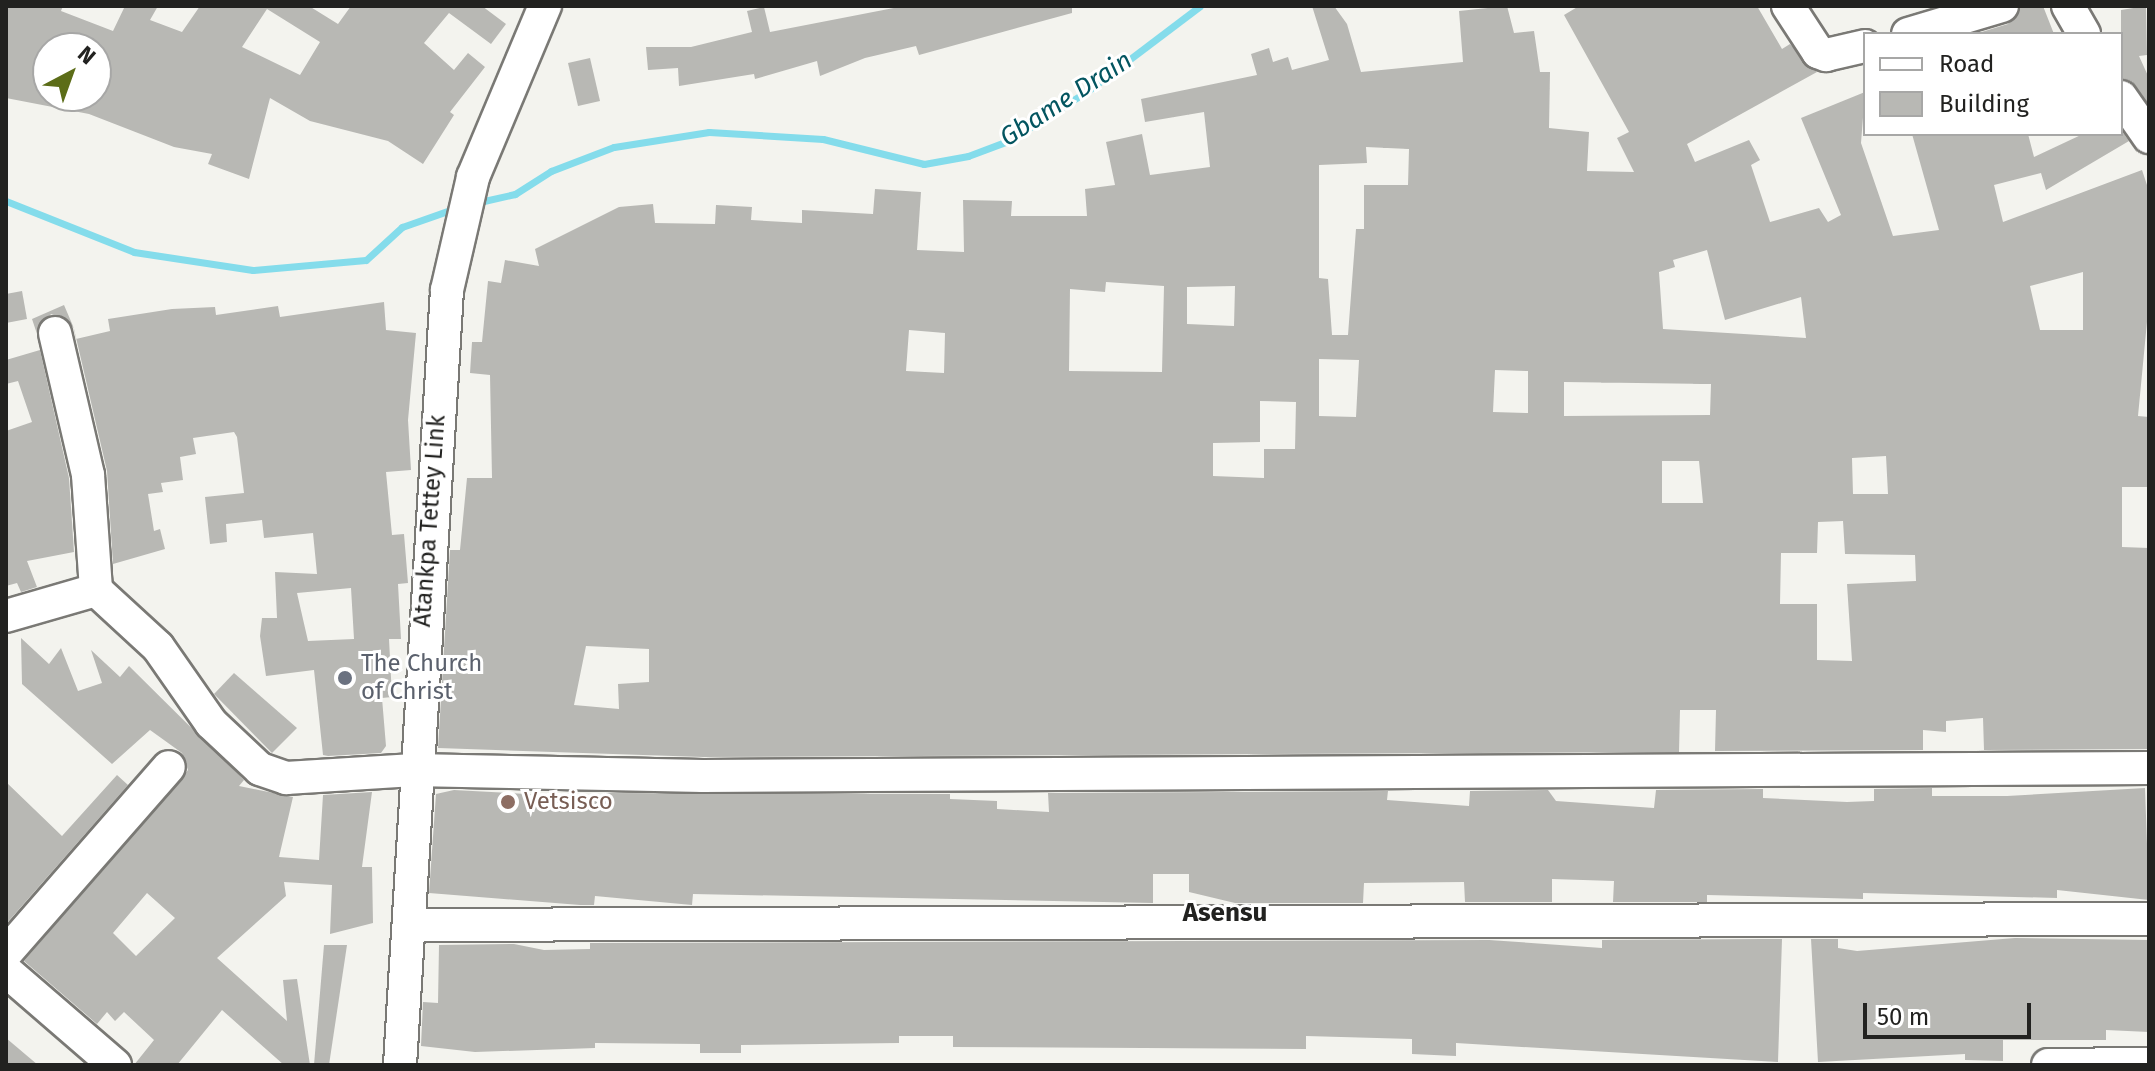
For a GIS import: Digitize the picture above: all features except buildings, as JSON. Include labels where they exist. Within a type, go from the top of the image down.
[{"type":"street","name":"Atankpa Tettey Link","points":[[400,1065],[412,925],[414,770],[441,342],[451,264],[473,177],[545,6]]},
{"type":"street","points":[[1788,6],[1818,52],[1863,46]]},
{"type":"street","points":[[1911,32],[1940,15],[2002,6]]},
{"type":"street","points":[[2068,6],[2083,32]]},
{"type":"street","points":[[2123,100],[2149,137]]},
{"type":"street","points":[[55,333],[88,475],[96,590],[158,647],[211,723],[260,769],[286,778],[414,770],[703,776],[2149,768]]},
{"type":"street","points":[[6,616],[96,590]]},
{"type":"street","points":[[6,953],[169,767]]},
{"type":"street","points":[[412,925],[2149,919]]},
{"type":"street","points":[[6,971],[115,1065]]},
{"type":"street","points":[[2048,1065],[2149,1064]]},
{"type":"waterway","name":"Gbame Drain","points":[[475,203],[515,194],[551,171],[614,147],[709,132],[823,139],[924,164],[968,156],[1008,141],[1089,90],[1200,6]]},
{"type":"waterway","name":"Gbame Drain","points":[[6,201],[134,252],[253,270],[366,260],[402,227],[459,207]]},
{"type":"place","name":"The Church of Christ","points":[[345,678]]},
{"type":"place","name":"Vetsisco","points":[[508,802]]},
{"type":"district","name":"Asensu","points":[[1225,913]]}]
